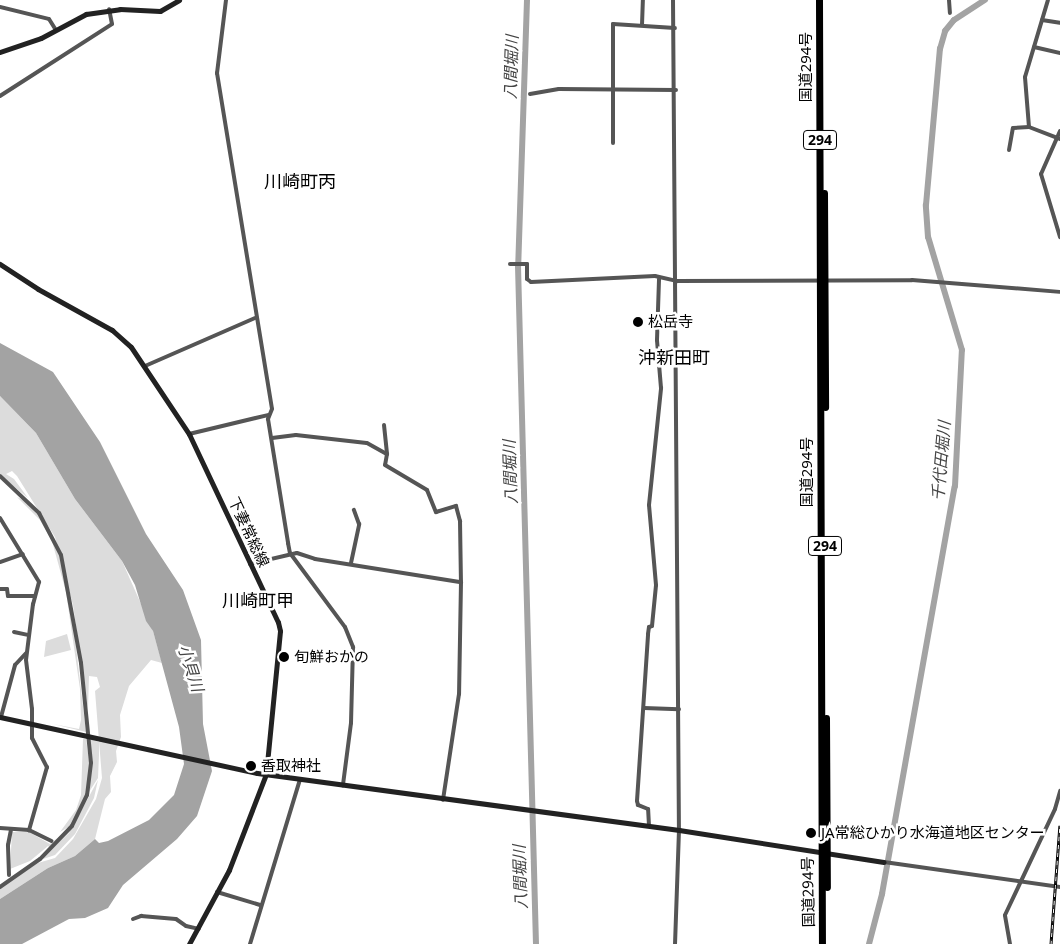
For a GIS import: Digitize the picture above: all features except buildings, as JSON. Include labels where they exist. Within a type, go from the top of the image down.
[{"type":"highway","name":"国道294号","points":[[820,0],[824,852],[822,944]]},
{"type":"highway","name":"国道294号","points":[[822,280],[824,0]]},
{"type":"highway","name":"国道294号","points":[[824,852],[827,944]]},
{"type":"main road","points":[[0,52],[56,30],[86,14],[109,9],[160,11],[179,0]]},
{"type":"main road","name":"下妻常総線","points":[[0,264],[38,289],[124,338],[145,366],[189,434],[280,631],[266,774],[217,892],[189,944]]},
{"type":"main road","points":[[1,717],[266,774],[443,800],[679,830],[887,862]]},
{"type":"street","points":[[189,434],[268,414],[272,409],[255,318],[217,73],[226,0]]},
{"type":"street","points":[[642,26],[643,0]]},
{"type":"street","points":[[673,0],[676,90],[679,709],[679,830],[676,944]]},
{"type":"street","points":[[950,0],[950,14]]},
{"type":"street","points":[[1029,127],[1025,77],[1048,0]]},
{"type":"street","points":[[0,7],[50,19],[56,30]]},
{"type":"street","points":[[0,96],[112,24],[109,9]]},
{"type":"street","points":[[1042,20],[1060,23]]},
{"type":"street","points":[[613,143],[611,89],[613,24],[675,28]]},
{"type":"street","points":[[1034,47],[1060,53]]},
{"type":"street","points":[[530,94],[558,89],[676,90]]},
{"type":"street","points":[[1010,150],[1013,128],[1029,127],[1060,139]]},
{"type":"street","points":[[1059,234],[1042,174],[1055,137],[1060,130]]},
{"type":"street","points":[[510,264],[525,264],[531,282],[655,276],[659,279],[677,281],[912,280],[1060,292]]},
{"type":"street","points":[[649,826],[648,809],[638,805],[637,800],[648,634],[649,626],[652,626],[656,585],[649,505],[661,388],[657,340],[659,279]]},
{"type":"street","points":[[145,366],[255,318]]},
{"type":"street","points":[[268,414],[290,553],[345,627],[353,647],[351,723],[344,785]]},
{"type":"street","points":[[384,425],[387,454],[385,465],[427,490],[436,512],[456,506],[460,521],[461,582],[458,694],[443,800]]},
{"type":"street","points":[[272,438],[296,435],[337,438],[367,443],[387,454]]},
{"type":"street","points":[[0,476],[39,513],[58,548],[73,615],[89,736],[90,784],[76,820],[52,849],[0,887]]},
{"type":"street","points":[[351,563],[359,524],[354,510]]},
{"type":"street","points":[[0,518],[39,579],[26,653],[32,742],[47,767],[29,830]]},
{"type":"street","points":[[250,564],[290,553],[461,582]]},
{"type":"street","points":[[0,562],[23,554]]},
{"type":"street","points":[[0,589],[7,589],[8,596],[35,596]]},
{"type":"street","points":[[14,632],[28,635]]},
{"type":"street","points":[[1,717],[15,665],[26,653]]},
{"type":"street","points":[[644,708],[679,709]]},
{"type":"street","points":[[250,944],[260,905],[300,779]]},
{"type":"street","points":[[1010,944],[1005,915],[1055,809],[1060,791]]},
{"type":"street","points":[[0,828],[29,830],[52,841]]},
{"type":"street","points":[[9,875],[8,845],[12,830]]},
{"type":"street","points":[[887,862],[1060,887]]},
{"type":"street","points":[[217,892],[260,905]]},
{"type":"street","points":[[133,919],[141,916],[176,919],[186,926],[199,928]]},
{"type":"shaded area","points":[[0,396],[36,433],[75,499],[122,561],[153,631],[162,663],[151,660],[129,686],[120,715],[121,737],[116,751],[117,762],[110,776],[111,792],[105,799],[95,839],[75,856],[48,868],[0,899],[0,888],[38,863],[55,858],[73,839],[96,799],[102,778],[95,691],[100,687],[97,677],[89,676],[88,710],[73,605],[55,537],[17,476],[12,471],[6,474],[14,479],[28,498],[0,475]]},
{"type":"shaded area","points":[[17,497],[29,503],[42,519],[60,555],[72,613],[86,732],[53,724],[79,729],[81,720],[80,689],[66,592],[52,541],[40,520]]},
{"type":"shaded area","points":[[67,634],[71,650],[44,657],[46,641]]},
{"type":"shaded area","points":[[83,739],[86,739],[90,768],[87,791],[72,825],[60,832],[76,810],[81,795]]},
{"type":"shaded area","points":[[90,739],[99,742],[99,755],[98,778],[89,792],[92,762]]},
{"type":"shaded area","points":[[98,780],[94,798],[75,834],[55,855],[40,860],[69,833]]},
{"type":"shaded area","points":[[69,829],[50,848],[48,846],[30,861],[10,869],[12,832],[29,832],[50,844]]},
{"type":"water","name":"小貝川","points":[[0,343],[53,372],[100,442],[146,534],[183,590],[201,640],[203,724],[212,771],[197,816],[177,839],[123,885],[108,908],[85,918],[69,919],[22,944],[0,944],[0,899],[48,868],[75,856],[95,839],[99,843],[108,841],[149,820],[174,795],[184,764],[179,727],[153,631],[146,621],[135,585],[122,561],[75,499],[36,433],[0,396]]},
{"type":"waterway","name":"八間堀川","points":[[527,0],[518,266],[536,944]]},
{"type":"waterway","name":"千代田堀川","points":[[869,944],[882,894],[955,486],[962,350],[928,237],[926,205],[940,49],[945,31],[954,20],[985,0]]},
{"type":"railway","points":[[1051,944],[1060,825]]},
{"type":"place","name":"松岳寺","points":[[638,322]]},
{"type":"place","name":"旬鮮おかの","points":[[284,657]]},
{"type":"place","name":"香取神社","points":[[251,766]]},
{"type":"place","name":"JA常総ひかり水海道地区センター","points":[[811,833]]},
{"type":"district","name":"川崎町丙","points":[[300,181]]},
{"type":"district","name":"沖新田町","points":[[674,357]]},
{"type":"district","name":"川崎町甲","points":[[258,600]]}]
